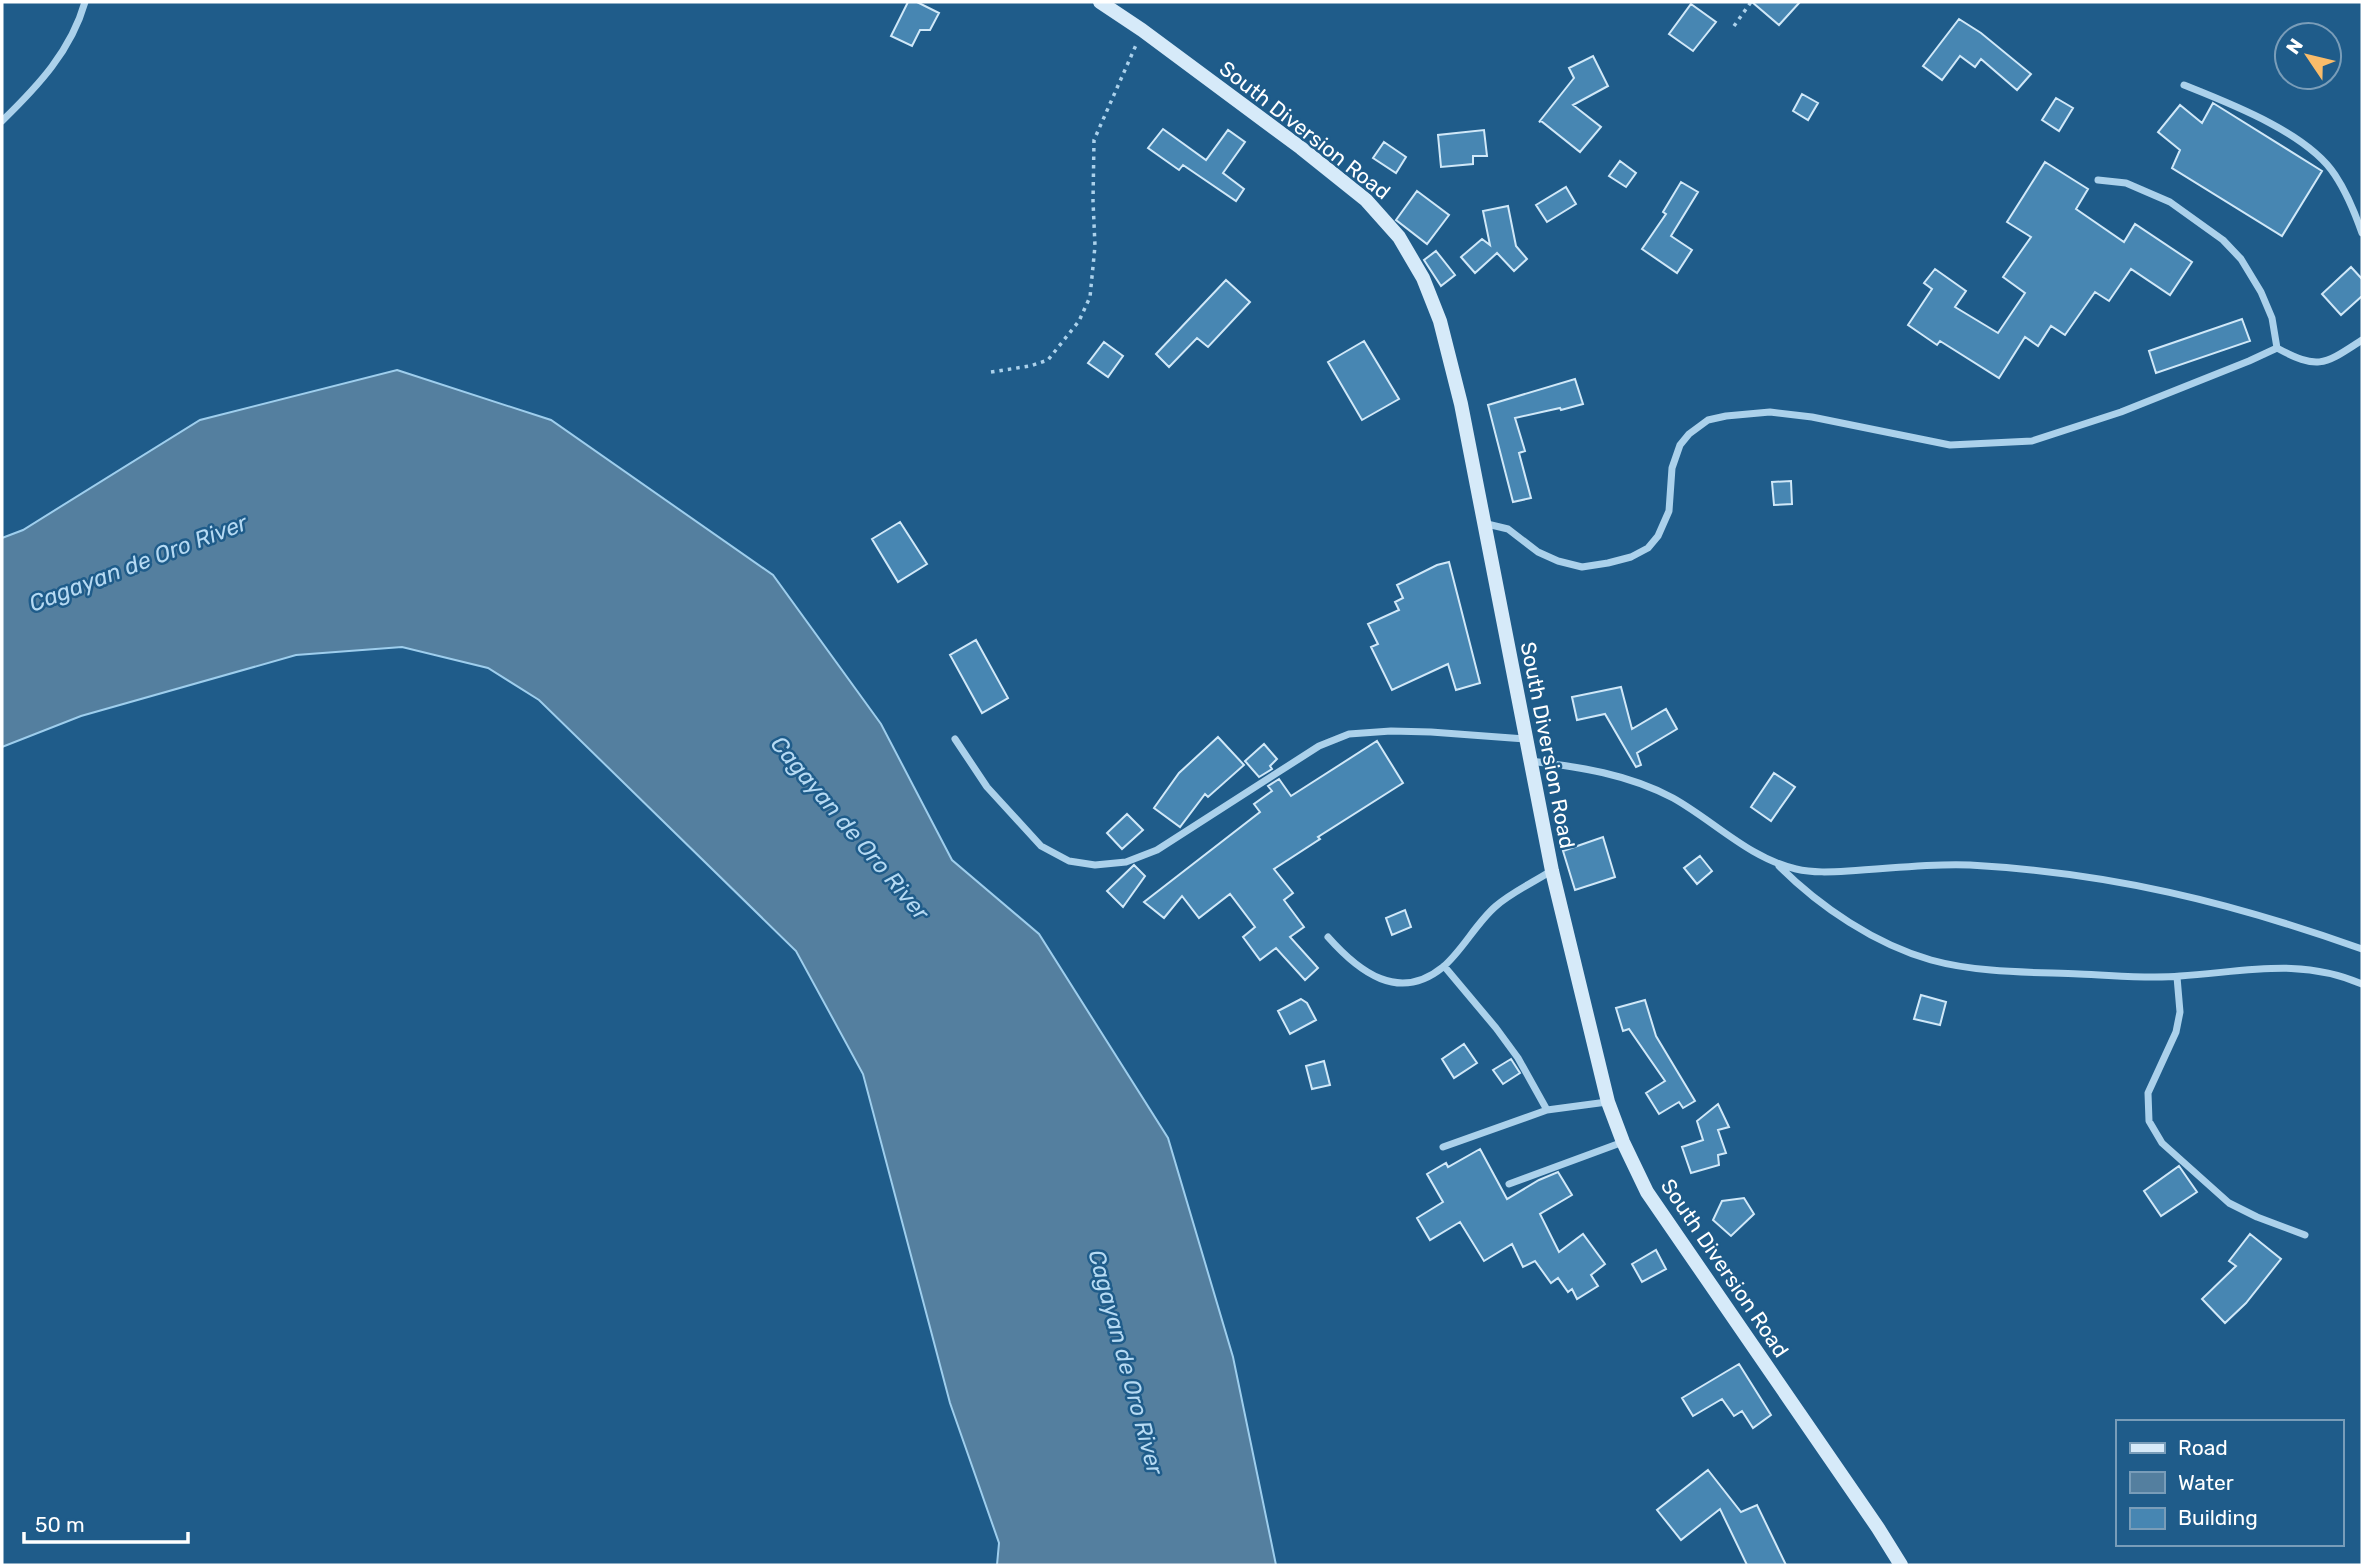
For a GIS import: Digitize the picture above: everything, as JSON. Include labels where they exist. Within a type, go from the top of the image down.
[{"type":"main road","name":"South Diversion Road","points":[[1100,2],[1142,30],[1366,200],[1399,237],[1423,278],[1440,321],[1461,404],[1552,871],[1608,1102],[1623,1142],[1647,1192],[1878,1528],[1900,1565]]},
{"type":"street","points":[[2,121],[36,88],[65,49],[85,2]]},
{"type":"street","points":[[2184,85],[2225,101],[2309,148],[2335,175],[2353,208],[2362,233]]},
{"type":"street","points":[[2098,180],[2126,183],[2170,202],[2223,240],[2241,259],[2261,292],[2272,318],[2277,348]]},
{"type":"street","points":[[2277,348],[2296,358],[2315,363],[2333,360],[2362,340]]},
{"type":"street","points":[[1483,523],[1508,529],[1538,552],[1558,561],[1582,567],[1608,563],[1631,557],[1648,548],[1658,536],[1669,511],[1672,468],[1679,445],[1708,421],[1726,416],[1770,412],[1812,417],[1950,445],[2032,441],[2121,412],[2277,348]]},
{"type":"street","points":[[955,739],[987,787],[1041,846],[1069,861],[1095,865],[1126,862],[1157,850],[1319,746],[1349,734],[1431,732],[1525,739]]},
{"type":"street","points":[[1529,761],[1619,775],[1651,787],[1675,799],[1748,848],[1778,864],[1799,870],[1821,872],[1945,864],[2061,872],[2133,883],[2199,898],[2287,922],[2362,948]]},
{"type":"street","points":[[1778,864],[1797,884],[1853,923],[1893,946],[1932,960],[1973,968],[2177,977],[2288,966],[2320,970],[2361,981]]},
{"type":"street","points":[[1328,937],[1363,971],[1398,984],[1419,982],[1444,966],[1497,906],[1552,871]]},
{"type":"street","points":[[1444,966],[1518,1058],[1547,1110]]},
{"type":"street","points":[[2177,977],[2180,1012],[2176,1032],[2148,1093],[2149,1121],[2162,1143],[2229,1203],[2305,1235]]},
{"type":"street","points":[[1443,1147],[1547,1110],[1608,1102]]},
{"type":"street","points":[[1509,1184],[1623,1142]]},
{"type":"path","points":[[1734,26],[1751,2]]},
{"type":"path","points":[[991,372],[1030,366],[1048,360],[1079,321],[1090,297],[1095,246],[1094,140],[1142,30]]},
{"type":"water","name":"Cagayan de Oro River","points":[[397,370],[551,420],[773,575],[881,724],[952,860],[1039,934],[1168,1138],[1233,1357],[1276,1565],[997,1565],[999,1543],[950,1403],[863,1074],[796,951],[539,700],[488,668],[402,647],[296,655],[81,716],[2,747],[2,538],[23,530],[200,420]]},
{"type":"building","points":[[908,2],[917,2],[939,13],[930,30],[920,30],[912,46],[891,36]]},
{"type":"building","points":[[1752,2],[1800,2],[1779,25]]},
{"type":"building","points":[[1691,4],[1716,22],[1693,51],[1669,34]]},
{"type":"building","points":[[1959,19],[1981,33],[2031,74],[2017,90],[1981,59],[1975,67],[1960,56],[1942,80],[1923,66]]},
{"type":"building","points":[[1593,56],[1608,86],[1573,105],[1601,127],[1580,152],[1539,122],[1574,78],[1569,68]]},
{"type":"building","points":[[1802,94],[1818,103],[1808,120],[1793,111]]},
{"type":"building","points":[[2056,98],[2073,108],[2059,131],[2042,120]]},
{"type":"building","points":[[2213,103],[2322,171],[2282,236],[2172,168],[2180,150],[2158,132],[2180,105],[2202,123]]},
{"type":"building","points":[[1163,129],[1206,160],[1228,130],[1245,142],[1223,173],[1244,189],[1236,201],[1183,165],[1179,170],[1148,148]]},
{"type":"building","points":[[1484,130],[1487,156],[1473,156],[1473,164],[1441,167],[1438,135]]},
{"type":"building","points":[[1384,142],[1406,157],[1396,173],[1373,158]]},
{"type":"building","points":[[1620,161],[1636,173],[1626,187],[1609,176]]},
{"type":"building","points":[[2045,162],[2088,189],[2076,209],[2124,242],[2135,224],[2192,262],[2170,295],[2131,269],[2109,301],[2095,292],[2065,335],[2051,326],[2038,346],[2025,337],[1999,378],[1940,341],[1937,345],[1908,325],[1932,289],[1924,283],[1935,269],[1966,291],[1955,307],[1998,333],[2025,293],[2003,277],[2031,237],[2007,222]]},
{"type":"building","points":[[1681,182],[1698,192],[1671,236],[1692,250],[1677,273],[1642,249],[1666,214],[1663,212]]},
{"type":"building","points":[[1566,187],[1576,204],[1547,222],[1536,205]]},
{"type":"building","points":[[1417,191],[1449,215],[1427,244],[1396,220]]},
{"type":"building","points":[[1508,206],[1516,246],[1527,259],[1514,271],[1497,253],[1475,273],[1461,257],[1482,239],[1490,245],[1483,211]]},
{"type":"building","points":[[1436,251],[1455,275],[1441,286],[1424,260]]},
{"type":"building","points":[[2351,267],[2362,279],[2362,296],[2341,315],[2322,294]]},
{"type":"building","points":[[1226,280],[1250,302],[1208,347],[1197,338],[1169,367],[1156,354]]},
{"type":"building","points":[[2242,319],[2250,341],[2156,373],[2149,351]]},
{"type":"building","points":[[1364,341],[1399,399],[1362,420],[1328,362]]},
{"type":"building","points":[[1104,342],[1123,356],[1108,377],[1088,363]]},
{"type":"building","points":[[1575,379],[1583,404],[1515,418],[1525,451],[1519,453],[1531,498],[1513,502],[1488,405]]},
{"type":"building","points":[[1791,481],[1792,504],[1774,505],[1772,482]]},
{"type":"building","points":[[900,522],[927,564],[898,582],[872,539]]},
{"type":"building","points":[[1449,562],[1480,683],[1456,690],[1448,664],[1392,690],[1371,647],[1378,644],[1368,624],[1399,610],[1395,602],[1403,598],[1397,585],[1437,565]]},
{"type":"building","points":[[976,640],[1008,698],[982,713],[950,655]]},
{"type":"building","points":[[1621,687],[1632,729],[1666,709],[1677,729],[1637,753],[1641,765],[1636,767],[1605,714],[1577,720],[1572,697]]},
{"type":"building","points":[[1218,737],[1244,765],[1208,797],[1205,794],[1180,827],[1154,808],[1179,773]]},
{"type":"building","points":[[1377,741],[1403,783],[1318,837],[1320,839],[1274,869],[1293,893],[1284,900],[1304,927],[1290,937],[1318,968],[1305,980],[1276,948],[1260,960],[1243,937],[1255,927],[1230,894],[1199,918],[1182,896],[1164,918],[1144,902],[1260,812],[1254,804],[1272,791],[1268,786],[1279,779],[1291,796]]},
{"type":"building","points":[[1264,744],[1277,759],[1270,766],[1272,769],[1259,777],[1245,761]]},
{"type":"building","points":[[1774,773],[1795,787],[1771,821],[1751,807]]},
{"type":"building","points":[[1127,814],[1143,830],[1122,849],[1107,833]]},
{"type":"building","points":[[1603,837],[1615,877],[1575,890],[1563,851]]},
{"type":"building","points":[[1700,856],[1712,871],[1697,884],[1684,868]]},
{"type":"building","points":[[1134,865],[1145,876],[1123,907],[1107,891]]},
{"type":"building","points":[[1405,910],[1411,927],[1392,935],[1386,918]]},
{"type":"building","points":[[1921,995],[1946,1002],[1940,1025],[1914,1019]]},
{"type":"building","points":[[1301,999],[1307,1003],[1316,1020],[1290,1034],[1278,1011]]},
{"type":"building","points":[[1645,1000],[1656,1036],[1695,1101],[1683,1108],[1679,1102],[1659,1114],[1646,1093],[1665,1081],[1629,1029],[1623,1031],[1616,1008]]},
{"type":"building","points":[[1464,1044],[1477,1063],[1454,1078],[1442,1059]]},
{"type":"building","points":[[1511,1059],[1520,1073],[1503,1084],[1493,1070]]},
{"type":"building","points":[[1324,1061],[1330,1085],[1312,1089],[1306,1066]]},
{"type":"building","points":[[1718,1104],[1729,1127],[1718,1130],[1726,1153],[1718,1155],[1719,1165],[1691,1173],[1682,1147],[1703,1140],[1697,1121]]},
{"type":"building","points":[[1480,1149],[1507,1199],[1558,1172],[1572,1195],[1540,1214],[1559,1252],[1583,1234],[1605,1264],[1591,1275],[1598,1286],[1577,1299],[1572,1289],[1568,1292],[1558,1278],[1551,1283],[1535,1261],[1523,1267],[1512,1244],[1484,1261],[1460,1222],[1430,1240],[1417,1218],[1443,1202],[1427,1174],[1446,1163],[1448,1167]]},
{"type":"building","points":[[2179,1166],[2197,1192],[2161,1216],[2144,1191]]},
{"type":"building","points":[[1744,1198],[1754,1214],[1731,1236],[1713,1220],[1722,1201]]},
{"type":"building","points":[[2250,1234],[2281,1259],[2246,1303],[2225,1323],[2202,1299],[2236,1266],[2229,1261]]},
{"type":"building","points":[[1656,1250],[1666,1269],[1642,1282],[1632,1264]]},
{"type":"building","points":[[1739,1364],[1771,1415],[1753,1428],[1742,1411],[1734,1416],[1722,1399],[1693,1416],[1682,1398]]},
{"type":"building","points":[[1708,1470],[1741,1512],[1757,1505],[1786,1565],[1747,1565],[1720,1509],[1681,1540],[1657,1510]]}]
